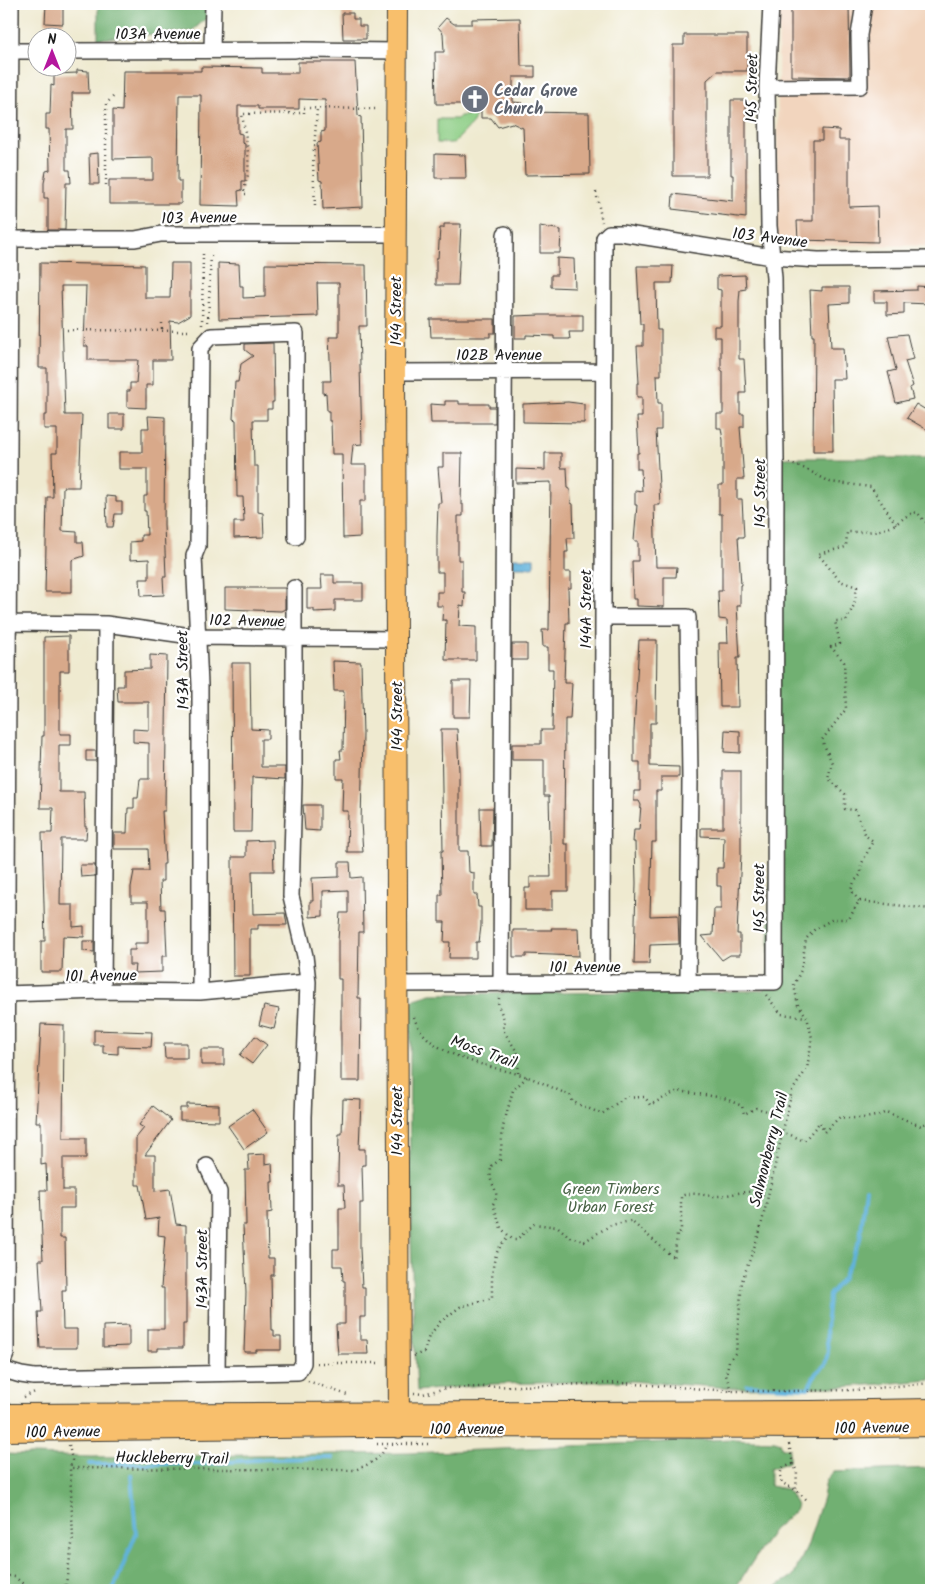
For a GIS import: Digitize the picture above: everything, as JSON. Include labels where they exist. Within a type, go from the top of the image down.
[{"type":"main road","name":"144 Street","points":[[397,4],[395,372],[399,1420]]},
{"type":"main road","name":"100 Avenue","points":[[4,1431],[399,1420],[931,1409]]},
{"type":"main road","name":"100 Avenue","points":[[4,1414],[931,1426]]},
{"type":"street","points":[[4,1359],[6,1354],[5,802],[9,622],[7,51],[11,4]]},
{"type":"street","points":[[212,50],[213,4]]},
{"type":"street","name":"145 Street","points":[[772,4],[768,87],[769,226],[774,278],[776,459],[775,982]]},
{"type":"street","points":[[768,87],[860,86],[859,35],[864,4]]},
{"type":"street","points":[[7,51],[28,51]]},
{"type":"street","name":"103A Avenue","points":[[78,51],[397,51]]},
{"type":"street","name":"103 Avenue","points":[[606,235],[612,232],[621,233],[772,257],[818,260],[931,259]]},
{"type":"street","name":"103 Avenue","points":[[7,239],[135,239],[161,234],[395,234]]},
{"type":"street","points":[[501,984],[505,234]]},
{"type":"street","name":"144A Street","points":[[602,984],[603,242],[606,235]]},
{"type":"street","name":"143A Street","points":[[200,992],[198,637],[194,556],[198,546],[200,348],[211,336],[296,334],[296,537]]},
{"type":"street","name":"102B Avenue","points":[[395,372],[603,371]]},
{"type":"street","points":[[4,1370],[21,1376],[34,1377],[298,1372],[303,1362],[303,1117],[308,982],[306,956],[291,896],[294,782],[294,588]]},
{"type":"street","points":[[602,617],[688,617],[690,780],[688,983]]},
{"type":"street","name":"102 Avenue","points":[[9,622],[106,624],[198,637],[396,639]]},
{"type":"street","points":[[103,991],[106,624]]},
{"type":"street","name":"101 Avenue","points":[[6,994],[103,991],[200,992],[308,982]]},
{"type":"street","name":"101 Avenue","points":[[396,984],[775,982]]},
{"type":"street","name":"143A Street","points":[[207,1166],[219,1192],[218,1374]]},
{"type":"path","points":[[106,185],[106,104],[115,95]]},
{"type":"path","points":[[246,194],[244,194],[244,190],[248,175],[248,149],[242,114],[304,113],[304,108],[377,109]]},
{"type":"path","points":[[315,206],[313,164],[317,108]]},
{"type":"path","points":[[106,173],[112,173]]},
{"type":"path","points":[[596,192],[606,235]]},
{"type":"path","points":[[202,325],[203,254]]},
{"type":"path","points":[[208,326],[210,254]]},
{"type":"path","points":[[162,323],[162,331]]},
{"type":"path","points":[[67,330],[191,331]]},
{"type":"path","points":[[776,459],[806,469],[830,482],[871,487],[896,524]]},
{"type":"path","points":[[931,525],[924,521],[917,512],[907,514],[896,524],[874,532],[847,532],[846,547],[818,554],[840,581],[857,587],[854,605],[846,621],[834,621],[840,644],[831,647],[844,662],[846,709],[822,740],[832,763],[828,778],[845,794],[845,809],[855,810],[866,836],[873,841],[861,866],[861,874],[854,882],[851,890],[859,901],[931,909]]},
{"type":"path","name":"Salmonberry Trail","points":[[731,1391],[726,1375],[729,1362],[736,1352],[742,1281],[760,1231],[766,1197],[792,1091],[807,1069],[812,1038],[807,1017],[798,1005],[794,985],[802,970],[806,939],[815,929],[833,919],[849,919],[859,901]]},
{"type":"path","points":[[752,982],[781,1014],[807,1017]]},
{"type":"path","points":[[501,984],[498,1005],[504,1019],[503,1030],[518,1056],[518,1075]]},
{"type":"path","name":"Moss Trail","points":[[414,1009],[418,1025],[433,1042],[465,1058],[527,1077],[570,1096],[573,1102],[602,1114],[624,1098],[645,1097],[650,1105],[678,1091],[724,1098],[742,1106],[744,1114],[756,1108],[771,1112],[780,1096],[791,1097]]},
{"type":"path","name":"Moss Trail","points":[[509,1237],[501,1228],[493,1204],[497,1198],[496,1186],[491,1180],[492,1166],[500,1160],[503,1127],[513,1090],[527,1077]]},
{"type":"path","points":[[782,1131],[804,1141],[820,1122],[824,1132],[840,1117],[850,1119],[881,1115],[886,1112],[921,1126],[931,1120]]},
{"type":"path","points":[[414,1356],[424,1352],[434,1327],[460,1307],[492,1298],[492,1269],[500,1245],[509,1237],[516,1240],[534,1224],[558,1227],[570,1237],[585,1241],[611,1225],[631,1222],[674,1258],[677,1235],[681,1231],[681,1196],[691,1192],[716,1196],[749,1191],[766,1197]]},
{"type":"path","points":[[313,1363],[380,1362]]},
{"type":"path","points":[[410,1393],[423,1394],[446,1388],[622,1383],[731,1391],[855,1390],[931,1383]]},
{"type":"path","points":[[787,1440],[791,1447],[793,1464],[797,1471],[796,1490]]},
{"type":"path","points":[[65,1590],[73,1538],[70,1468],[72,1460],[69,1444]]},
{"type":"path","name":"Huckleberry Trail","points":[[70,1468],[355,1470],[374,1462],[383,1452],[386,1445]]},
{"type":"path","points":[[793,1464],[782,1468],[780,1476],[782,1483],[796,1490],[807,1500]]},
{"type":"path","points":[[4,1575],[15,1577],[30,1590]]},
{"type":"shaded area","points":[[779,4],[931,4],[931,246],[776,244]]},
{"type":"green space","points":[[98,4],[208,4],[208,17],[192,31],[98,39]]},
{"type":"green space","points":[[476,115],[473,123],[454,143],[437,143],[437,119],[457,119],[460,116]]},
{"type":"green space","name":"Green Timbers Urban Forest","points":[[781,458],[931,458],[931,1380],[842,1387],[732,1388],[630,1381],[493,1384],[417,1391],[410,1198],[411,1004],[415,999],[431,994],[751,991],[762,990],[768,985]]},
{"type":"green space","points":[[733,1439],[775,1441],[781,1443],[782,1448],[789,1448],[789,1462],[770,1469],[770,1486],[787,1489],[797,1505],[795,1511],[773,1530],[734,1590],[4,1590],[4,1454],[91,1457],[410,1453]]},
{"type":"green space","points":[[931,1468],[931,1590],[777,1590],[777,1586],[793,1576],[807,1547],[823,1497],[826,1481],[833,1472]]},
{"type":"water","points":[[513,558],[534,558],[534,567],[513,567]]},
{"type":"building","points":[[46,4],[63,4],[63,24],[45,23]]},
{"type":"building","points":[[791,4],[849,4],[850,77],[791,76]]},
{"type":"building","points":[[342,13],[353,13],[353,19],[359,19],[359,26],[366,26],[366,39],[343,39]]},
{"type":"building","name":"Cedar Grove Church","points":[[446,18],[454,24],[472,24],[472,19],[520,18],[521,66],[535,66],[535,77],[513,77],[513,102],[522,103],[522,112],[589,113],[590,174],[525,175],[523,128],[512,123],[498,127],[491,118],[481,118],[481,104],[436,104],[435,52],[444,52],[443,33],[438,27]]},
{"type":"building","points":[[684,35],[747,35],[747,71],[717,71],[707,80],[707,176],[673,176],[673,45],[684,45]]},
{"type":"building","points":[[298,62],[355,62],[358,116],[361,117],[363,207],[323,209],[322,181],[319,180],[317,143],[321,142],[321,132],[325,131],[325,100],[299,99],[299,109],[258,109],[258,106],[238,106],[238,133],[242,134],[242,143],[245,144],[245,181],[242,181],[242,190],[238,191],[239,206],[200,205],[201,95],[179,95],[178,181],[181,181],[181,204],[109,204],[109,180],[153,180],[153,158],[113,159],[113,110],[122,111],[123,71],[201,71],[201,67],[262,68],[262,73],[298,73]]},
{"type":"building","points":[[78,70],[88,71],[89,93],[72,93],[73,129],[66,129],[66,170],[70,170],[71,183],[66,183],[65,230],[48,230],[48,198],[44,198],[46,171],[50,170],[49,129],[46,129],[46,114],[50,114],[51,85],[54,86],[54,78],[78,78]]},
{"type":"building","points":[[731,100],[746,100],[746,218],[672,209],[673,194],[733,201]]},
{"type":"building","points":[[822,129],[839,130],[839,140],[849,140],[849,207],[877,206],[878,242],[798,240],[797,221],[813,221],[813,140],[822,140]]},
{"type":"building","points":[[98,153],[99,184],[90,184],[89,154]]},
{"type":"building","points":[[435,154],[465,155],[466,178],[435,178]]},
{"type":"building","points":[[444,224],[461,224],[458,285],[436,285],[436,258],[438,258],[440,228],[444,228]]},
{"type":"building","points":[[540,226],[561,230],[560,253],[540,253]]},
{"type":"building","points":[[557,258],[574,259],[575,288],[551,287],[551,275],[557,275]]},
{"type":"building","points":[[40,263],[145,265],[145,298],[170,298],[171,263],[190,263],[190,315],[178,322],[170,321],[171,360],[153,360],[153,385],[146,385],[146,408],[127,407],[127,391],[130,391],[130,383],[136,383],[138,360],[88,360],[88,346],[84,346],[86,286],[61,286],[65,415],[82,415],[79,487],[63,487],[62,531],[77,532],[77,542],[83,542],[84,556],[72,560],[72,592],[45,592],[47,497],[53,497],[52,453],[57,453],[57,429],[44,429],[44,415],[47,415],[47,368],[39,368]]},
{"type":"building","points":[[218,263],[239,264],[240,286],[243,286],[243,298],[265,297],[265,264],[366,265],[367,326],[359,326],[362,444],[353,445],[351,465],[366,465],[366,501],[360,501],[360,537],[343,538],[342,454],[332,454],[331,421],[329,421],[329,411],[327,411],[326,393],[323,394],[323,381],[331,381],[329,337],[339,337],[339,283],[317,283],[318,316],[219,319]]},
{"type":"building","points":[[637,266],[673,266],[672,283],[656,283],[657,330],[661,330],[661,375],[657,375],[658,403],[661,403],[661,430],[656,430],[660,505],[654,505],[656,567],[677,567],[676,577],[664,577],[664,607],[637,606],[637,599],[633,599],[632,561],[638,561],[638,541],[634,541],[637,505],[635,505],[635,490],[642,491],[641,469],[637,469],[637,453],[639,453],[637,417],[642,417],[642,397],[637,397],[637,383],[639,383],[637,346],[643,346],[643,324],[640,324]]},
{"type":"building","points":[[745,275],[746,289],[740,290],[739,301],[739,359],[744,359],[746,393],[740,393],[740,414],[744,414],[744,427],[740,427],[744,479],[737,479],[737,499],[742,499],[744,537],[738,537],[741,585],[740,606],[737,606],[740,658],[737,658],[738,707],[720,707],[719,643],[728,643],[727,620],[719,619],[718,591],[722,591],[722,514],[719,514],[719,485],[723,485],[723,440],[721,428],[717,428],[717,414],[723,414],[723,371],[721,371],[721,337],[714,337],[714,326],[721,326],[721,290],[717,289],[717,276]]},
{"type":"building","points":[[917,286],[931,287],[931,304],[904,303],[904,314],[887,315],[887,302],[874,302],[874,291],[917,290]]},
{"type":"building","points":[[822,287],[849,287],[849,303],[829,304],[831,348],[843,348],[845,379],[832,379],[833,451],[813,451],[814,336],[812,336],[810,290],[822,291]]},
{"type":"building","points":[[583,315],[583,332],[569,332],[570,339],[554,339],[554,336],[526,335],[526,338],[515,338],[515,316]]},
{"type":"building","points":[[430,319],[495,319],[495,333],[490,333],[490,337],[431,337]]},
{"type":"building","points":[[907,334],[913,359],[905,361],[913,386],[910,388],[913,399],[896,403],[888,372],[896,370],[888,336]]},
{"type":"building","points":[[273,343],[274,402],[272,402],[272,409],[267,409],[267,420],[253,420],[254,466],[258,466],[258,512],[263,513],[264,537],[234,538],[234,522],[244,522],[243,497],[237,497],[236,420],[233,419],[235,382],[238,382],[241,364],[253,356],[245,350],[245,344]]},
{"type":"building","points":[[445,401],[459,401],[459,404],[489,404],[489,407],[495,407],[495,423],[431,423],[430,404],[445,405]]},
{"type":"building","points":[[568,402],[584,404],[584,423],[523,422],[523,404]]},
{"type":"building","points":[[916,404],[931,413],[931,432],[907,418]]},
{"type":"building","points":[[109,414],[124,414],[124,429],[109,429]]},
{"type":"building","points":[[148,416],[165,417],[164,525],[166,577],[163,577],[164,595],[141,596],[140,579],[149,579],[149,559],[130,560],[130,542],[141,541],[141,535],[147,535],[144,496],[147,496],[147,469],[119,469],[119,452],[142,452],[142,428],[149,428]]},
{"type":"building","points":[[443,453],[462,453],[461,504],[463,504],[463,516],[458,516],[458,560],[462,560],[462,592],[465,592],[464,606],[460,605],[459,626],[476,627],[476,660],[445,660],[446,620],[442,620],[443,606],[437,606],[437,592],[443,592],[443,572],[437,572],[437,536],[438,503],[441,503],[438,467],[443,467]]},
{"type":"building","points":[[545,453],[561,453],[561,468],[567,468],[568,489],[570,489],[571,503],[573,504],[574,538],[567,538],[568,552],[565,552],[565,572],[571,572],[571,588],[568,588],[569,623],[566,623],[564,683],[572,683],[570,719],[565,719],[564,844],[568,844],[568,891],[552,891],[552,910],[525,910],[525,888],[530,888],[530,877],[551,877],[549,796],[544,796],[544,760],[512,760],[512,744],[541,744],[541,730],[552,730],[553,669],[548,669],[548,647],[543,647],[542,630],[549,630],[551,482],[516,483],[516,469],[545,470]]},
{"type":"building","points":[[106,496],[116,497],[116,502],[122,502],[122,514],[115,514],[113,527],[107,527]]},
{"type":"building","points":[[321,575],[334,575],[334,583],[363,583],[363,600],[335,600],[335,611],[314,612],[314,609],[307,609],[307,589],[322,589]]},
{"type":"building","points":[[225,588],[285,588],[285,609],[281,611],[225,609]]},
{"type":"building","points":[[69,636],[69,671],[60,671],[60,734],[71,734],[71,745],[59,745],[59,792],[84,792],[85,827],[87,827],[86,839],[61,839],[60,905],[73,905],[73,927],[84,926],[84,937],[63,936],[62,972],[41,972],[41,941],[45,941],[42,833],[52,833],[53,808],[40,808],[42,736],[44,736],[44,637]]},
{"type":"building","points":[[639,640],[657,640],[656,723],[650,723],[650,766],[679,767],[679,777],[661,777],[661,791],[656,791],[656,842],[652,842],[650,916],[678,915],[679,944],[650,945],[649,964],[634,964],[636,883],[635,842],[633,842],[634,830],[639,830],[641,805],[639,801],[634,801],[634,791],[640,791],[640,762],[634,762]]},
{"type":"building","points":[[512,644],[527,644],[527,660],[512,660]]},
{"type":"building","points":[[150,655],[167,656],[165,811],[162,811],[165,864],[163,864],[163,881],[160,881],[161,909],[165,909],[167,956],[162,956],[162,972],[134,973],[135,965],[129,965],[129,950],[135,950],[135,943],[148,943],[148,902],[131,902],[131,887],[134,871],[149,871],[148,849],[114,849],[114,833],[127,833],[128,808],[134,808],[134,798],[138,798],[140,779],[149,779],[149,743],[133,742],[133,729],[149,730],[149,702],[118,702],[117,686],[124,686],[124,670],[150,669]]},
{"type":"building","points":[[333,661],[361,662],[363,734],[361,823],[363,852],[347,852],[348,811],[342,811],[343,778],[336,778],[336,759],[341,759],[340,750],[343,750],[344,691],[334,691]]},
{"type":"building","points":[[232,663],[250,663],[251,729],[268,730],[268,739],[261,739],[261,767],[285,767],[285,779],[252,777],[251,832],[233,832]]},
{"type":"building","points":[[453,681],[471,681],[470,717],[453,717]]},
{"type":"building","points":[[441,729],[457,729],[459,851],[468,851],[469,872],[474,873],[474,895],[477,895],[478,907],[481,907],[481,926],[479,942],[476,942],[476,958],[449,958],[450,942],[444,942],[445,922],[439,922],[439,895],[442,895],[441,851],[443,851]]},
{"type":"building","points":[[725,730],[740,731],[740,753],[724,752]]},
{"type":"building","points":[[86,751],[96,751],[96,761],[86,761]]},
{"type":"building","points":[[723,771],[741,771],[741,854],[737,934],[740,934],[740,955],[730,955],[722,960],[702,936],[713,935],[714,909],[721,909],[721,886],[717,886],[717,868],[723,868],[724,837],[701,836],[701,828],[723,828]]},
{"type":"building","points":[[303,805],[320,805],[320,831],[305,830]]},
{"type":"building","points":[[480,808],[493,808],[492,846],[481,846]]},
{"type":"building","points":[[273,840],[274,871],[252,871],[253,914],[285,913],[287,925],[258,925],[258,929],[250,929],[250,976],[233,976],[232,857],[246,857],[246,841]]},
{"type":"building","points":[[339,862],[350,862],[351,878],[362,877],[363,932],[359,932],[358,998],[361,998],[360,1081],[341,1081],[341,979],[338,979],[338,940],[340,913],[348,913],[348,890],[323,891],[323,916],[310,917],[310,901],[313,901],[312,878],[339,877]]},
{"type":"building","points":[[80,865],[95,865],[95,876],[81,877]]},
{"type":"building","points":[[551,928],[578,928],[579,956],[526,954],[526,957],[513,957],[513,930],[552,930]]},
{"type":"building","points":[[83,941],[94,941],[94,952],[83,951]]},
{"type":"building","points":[[264,1006],[279,1009],[274,1029],[259,1025]]},
{"type":"building","points":[[41,1024],[64,1025],[63,1138],[86,1138],[86,1158],[63,1158],[63,1190],[74,1190],[74,1208],[60,1208],[60,1238],[65,1238],[66,1290],[62,1290],[63,1329],[77,1329],[77,1348],[40,1348],[38,1312],[42,1312],[39,1260],[43,1260],[40,1190],[47,1190],[46,1164],[41,1165],[41,1122],[36,1122]]},
{"type":"building","points":[[94,1030],[152,1032],[151,1047],[118,1046],[118,1054],[103,1053],[103,1045],[94,1045]]},
{"type":"building","points":[[255,1036],[267,1045],[252,1064],[240,1055]]},
{"type":"building","points":[[164,1043],[187,1043],[187,1058],[165,1058]]},
{"type":"building","points":[[201,1049],[224,1049],[224,1065],[201,1065]]},
{"type":"building","points":[[343,1099],[361,1100],[359,1149],[365,1149],[365,1165],[362,1165],[363,1203],[360,1203],[360,1249],[362,1287],[365,1287],[365,1317],[360,1317],[360,1340],[367,1340],[368,1354],[338,1354],[336,1324],[345,1324],[345,1281],[343,1281],[342,1266],[333,1266],[333,1249],[339,1249],[339,1208],[345,1208],[344,1185],[338,1185],[339,1134],[342,1134]]},
{"type":"building","points":[[187,1104],[219,1105],[219,1121],[180,1120],[180,1108],[187,1108]]},
{"type":"building","points":[[153,1106],[171,1120],[145,1155],[155,1155],[155,1191],[170,1189],[176,1224],[186,1225],[186,1324],[183,1324],[183,1348],[158,1348],[158,1351],[148,1351],[148,1329],[164,1329],[164,1288],[161,1288],[165,1236],[158,1235],[159,1218],[146,1220],[140,1185],[136,1185],[136,1138],[144,1128],[139,1125]]},
{"type":"building","points":[[252,1109],[268,1132],[244,1149],[228,1126]]},
{"type":"building","points":[[265,1154],[265,1164],[272,1163],[273,1182],[271,1182],[272,1212],[267,1213],[268,1258],[274,1258],[274,1275],[271,1275],[272,1330],[274,1330],[274,1336],[281,1336],[281,1350],[244,1352],[246,1293],[243,1225],[246,1225],[245,1170],[249,1170],[248,1155]]},
{"type":"building","points":[[129,1325],[129,1346],[103,1347],[103,1326]]},
{"type":"waterway","points":[[747,1385],[808,1388],[816,1373],[825,1365],[828,1352],[826,1330],[829,1295],[843,1278],[860,1239],[866,1188]]},
{"type":"waterway","points":[[89,1464],[201,1464],[269,1459],[333,1458]]},
{"type":"waterway","points":[[113,1590],[136,1534],[131,1475]]},
{"type":"place","name":"Cedar Grove Church","points":[[475,99]]}]
